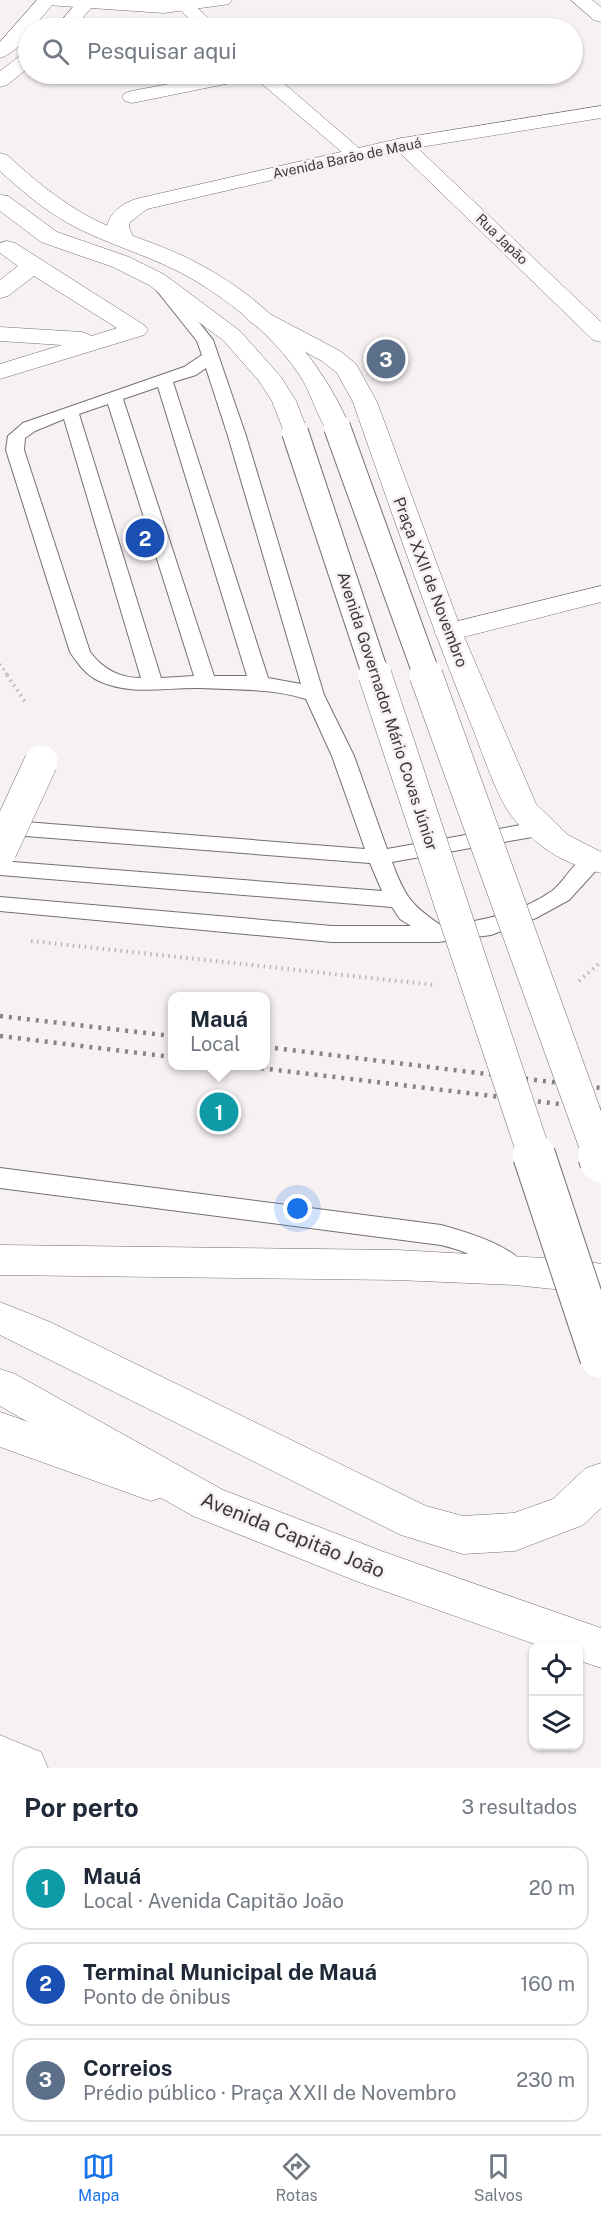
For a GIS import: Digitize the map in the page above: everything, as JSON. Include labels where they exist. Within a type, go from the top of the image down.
[{"type":"main road","points":[[32,18],[47,0],[145,6],[183,5],[223,0]]},
{"type":"main road","points":[[580,0],[601,16]]},
{"type":"main road","points":[[73,18],[88,2]]},
{"type":"main road","points":[[183,5],[198,18]]},
{"type":"main road","points":[[0,52],[18,35]]},
{"type":"main road","points":[[0,81],[18,67]]},
{"type":"main road","points":[[132,97],[198,84]]},
{"type":"main road","points":[[274,84],[357,155]]},
{"type":"main road","name":"Avenida Barão de Mauá","points":[[123,238],[118,227],[119,219],[140,204],[402,144],[601,112]]},
{"type":"main road","name":"Rua Japão","points":[[402,144],[601,334]]},
{"type":"main road","points":[[0,159],[21,179],[61,210],[95,228],[187,267],[214,283],[258,317],[298,357],[324,396],[601,1161]]},
{"type":"main road","name":"Avenida Governador Mário Covas Júnior","points":[[0,201],[49,237],[121,261],[157,280],[232,336],[269,376],[284,402],[601,1357]]},
{"type":"main road","points":[[0,291],[12,257],[49,237]]},
{"type":"main road","points":[[0,372],[104,346],[136,330],[12,257]]},
{"type":"main road","name":"Praça XXII de Novembro","points":[[258,317],[331,356],[347,369],[357,386],[448,632],[521,807],[538,829],[560,846],[597,862]]},
{"type":"main road","points":[[0,334],[104,346]]},
{"type":"main road","points":[[448,632],[601,594]]},
{"type":"main road","points":[[0,851],[41,762]]},
{"type":"main road","points":[[0,1260],[397,1265],[515,1270],[601,1279]]},
{"type":"main road","points":[[0,1318],[36,1333],[416,1522],[463,1535],[515,1532],[568,1512],[601,1481]]},
{"type":"main road","name":"Avenida Capitão João","points":[[0,1386],[208,1503],[372,1567],[601,1648]]},
{"type":"main road","points":[[0,1429],[208,1503]]},
{"type":"main road","points":[[0,1757],[24,1768]]},
{"type":"lane","points":[[157,280],[205,340],[237,436],[314,695],[343,756],[389,884],[408,914],[438,934]]},
{"type":"lane","points":[[210,357],[190,371],[29,427],[17,436],[15,450],[80,652],[93,670],[113,681],[153,685],[259,682],[291,686],[314,695]]},
{"type":"lane","points":[[164,379],[259,682]]},
{"type":"lane","points":[[114,396],[206,684]]},
{"type":"lane","points":[[70,411],[153,685]]},
{"type":"lane","points":[[0,827],[380,857],[538,829]]},
{"type":"lane","points":[[0,904],[332,934],[438,934],[491,927],[528,913],[561,895],[597,862]]},
{"type":"lane","points":[[0,867],[399,900]]},
{"type":"lane","points":[[0,1178],[441,1235],[473,1244],[515,1270]]},
{"type":"path","points":[[0,664],[25,702]]},
{"type":"path","points":[[24,941],[440,986]]},
{"type":"path","points":[[576,984],[601,962]]},
{"type":"railway","points":[[0,1016],[168,1036]]},
{"type":"railway","points":[[0,1036],[168,1057]]},
{"type":"railway","points":[[270,1047],[601,1088]]},
{"type":"railway","points":[[270,1069],[601,1109]]},
{"type":"place","name":"Correios","points":[[386,359]]},
{"type":"place","name":"Terminal Municipal de Mauá","points":[[145,538]]},
{"type":"place","name":"Mauá","points":[[219,1112]]}]
